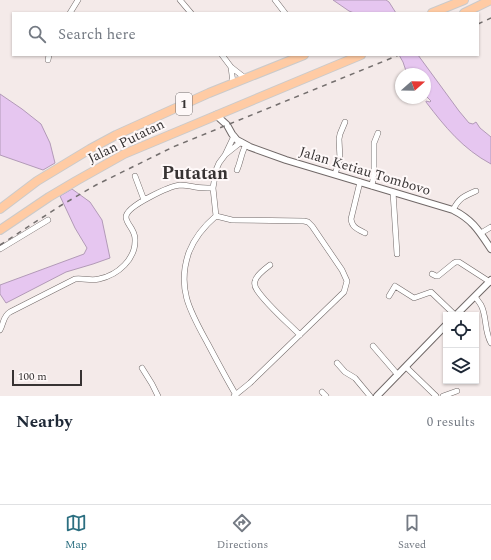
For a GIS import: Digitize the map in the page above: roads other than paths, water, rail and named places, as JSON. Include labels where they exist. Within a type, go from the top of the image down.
[{"type":"highway","points":[[434,12],[464,0]]},
{"type":"highway","points":[[466,12],[491,0]]},
{"type":"highway","name":"Jalan Putatan","points":[[0,209],[37,181],[101,142],[129,128],[233,83],[301,56]]},
{"type":"highway","name":"Jalan Putatan","points":[[0,230],[49,197],[124,154],[359,56]]},
{"type":"street","points":[[71,12],[78,0]]},
{"type":"street","points":[[180,0],[190,12]]},
{"type":"street","points":[[275,0],[284,12]]},
{"type":"street","points":[[223,56],[231,67],[245,78]]},
{"type":"street","points":[[231,67],[233,83]]},
{"type":"street","points":[[227,125],[226,118],[228,110]]},
{"type":"street","name":"Jalan Ketiau Tombovo","points":[[216,115],[227,125],[234,136],[243,144],[280,158],[453,210],[469,220],[481,233],[491,249]]},
{"type":"street","points":[[335,174],[340,159],[339,138],[345,122]]},
{"type":"street","points":[[372,186],[374,172],[374,143],[378,133]]},
{"type":"street","points":[[216,216],[213,188],[216,170],[234,136]]},
{"type":"street","points":[[225,155],[243,144]]},
{"type":"street","points":[[237,170],[241,159],[243,144]]},
{"type":"street","points":[[135,176],[144,200]]},
{"type":"street","points":[[360,182],[351,219],[354,227],[365,233]]},
{"type":"street","points":[[0,330],[6,314],[75,279],[100,279],[122,267],[131,256],[135,243],[134,233],[127,220],[127,214],[129,210],[144,200],[162,190],[175,186],[186,185],[213,188]]},
{"type":"street","points":[[453,210],[457,202],[462,197],[476,191]]},
{"type":"street","points":[[393,192],[397,254]]},
{"type":"street","points":[[216,216],[232,220],[308,222],[342,270],[347,281],[344,292],[250,383],[235,395],[194,318],[183,284],[186,262],[193,242],[201,229],[216,216]]},
{"type":"street","points":[[0,249],[48,220]]},
{"type":"street","points":[[481,233],[491,227]]},
{"type":"street","points":[[432,274],[438,276],[454,262],[459,262],[490,281],[459,312]]},
{"type":"street","points":[[270,265],[256,278],[254,282],[255,286],[268,303],[300,335]]},
{"type":"street","points":[[389,296],[396,286],[414,298],[430,292],[453,312]]},
{"type":"street","points":[[475,296],[484,313],[488,338],[491,343]]},
{"type":"street","points":[[377,396],[443,328]]},
{"type":"street","points":[[373,346],[398,375]]},
{"type":"street","points":[[336,363],[345,372],[355,378],[370,396]]},
{"type":"street","points":[[406,366],[436,396]]},
{"type":"street","points":[[142,368],[158,396]]},
{"type":"street","points":[[443,396],[457,391]]},
{"type":"railway","points":[[479,24],[491,18]]},
{"type":"railway","points":[[0,245],[60,206],[96,185],[173,147],[397,56]]},
{"type":"district","name":"Putatan","points":[[195,173]]}]
